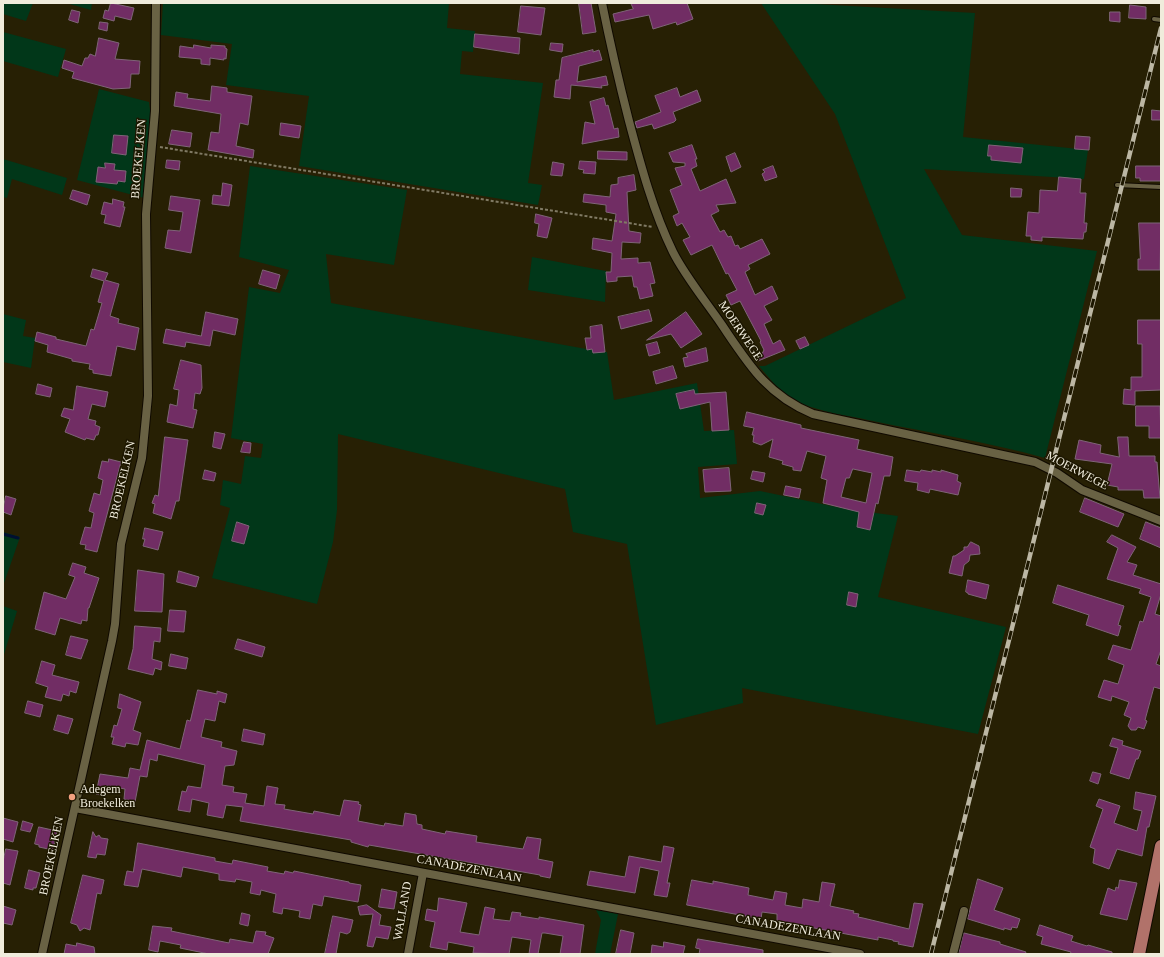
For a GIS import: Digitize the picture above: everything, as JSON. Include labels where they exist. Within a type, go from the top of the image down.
[{"type":"main road","points":[[1139,954],[1161,846]]},
{"type":"street","name":"BROEKELKEN","points":[[42,954],[112,641],[115,624],[121,544],[142,458],[146,425],[148,396],[146,214],[155,111],[156,3]]},
{"type":"street","name":"MOERWEGE","points":[[602,3],[610,44],[637,150],[656,214],[662,228],[674,254],[750,367],[780,397],[795,407],[813,414],[1028,460],[1051,470],[1082,490],[1161,521]]},
{"type":"street","name":"CANADEZENLAAN","points":[[74,808],[860,954]]},
{"type":"street","name":"WALLAND","points":[[408,954],[423,873]]},
{"type":"street","points":[[953,954],[964,911]]},
{"type":"lane","points":[[1154,20],[1161,20]]},
{"type":"lane","points":[[1117,185],[1161,187]]},
{"type":"path","points":[[153,145],[662,228]]},
{"type":"green space","points":[[3,3],[33,3],[26,21],[3,14]]},
{"type":"green space","points":[[66,3],[92,3],[91,10]]},
{"type":"green space","points":[[163,3],[449,3],[447,28],[475,31],[473,52],[462,51],[460,74],[543,83],[528,183],[542,185],[538,205],[299,166],[309,96],[226,85],[232,44],[161,35]]},
{"type":"green space","points":[[761,3],[797,3],[975,13],[963,137],[1088,150],[1084,179],[924,169],[962,235],[1097,251],[1045,458],[981,442],[842,415],[810,407],[786,395],[759,366],[765,366],[906,298],[835,114]]},
{"type":"green space","points":[[3,32],[66,49],[58,77],[3,61]]},
{"type":"green space","points":[[99,89],[149,102],[151,119],[144,198],[77,180]]},
{"type":"green space","points":[[3,159],[67,178],[62,195],[12,179],[7,198],[3,197]]},
{"type":"green space","points":[[250,166],[407,190],[394,265],[326,254],[331,303],[592,350],[593,353],[607,352],[614,400],[697,383],[704,431],[734,430],[737,464],[698,467],[700,498],[760,491],[846,509],[898,516],[878,597],[1006,627],[978,734],[742,688],[743,703],[656,725],[627,544],[573,532],[565,489],[338,434],[337,510],[333,542],[317,604],[212,578],[230,508],[220,505],[223,480],[241,484],[245,456],[261,458],[263,444],[231,438],[249,287],[280,293],[289,270],[239,257]]},
{"type":"green space","points":[[532,257],[606,271],[605,302],[528,290]]},
{"type":"green space","points":[[3,314],[26,320],[23,336],[35,338],[31,368],[3,362]]},
{"type":"green space","points":[[3,532],[20,537],[3,586]]},
{"type":"green space","points":[[3,606],[17,611],[3,658]]},
{"type":"green space","points":[[596,910],[618,914],[610,954],[595,954],[601,920]]},
{"type":"building","points":[[111,3],[134,8],[131,20],[115,16],[114,21],[103,18],[105,10],[108,11]]},
{"type":"building","points":[[579,3],[591,3],[596,32],[583,34]]},
{"type":"building","points":[[631,3],[687,3],[693,19],[677,25],[676,22],[653,29],[649,15],[615,22],[613,14],[633,9]]},
{"type":"building","points":[[1130,5],[1146,7],[1146,19],[1129,18]]},
{"type":"building","points":[[521,6],[545,8],[541,35],[518,32]]},
{"type":"building","points":[[72,10],[80,12],[78,23],[69,20]]},
{"type":"building","points":[[1110,12],[1120,12],[1120,22],[1110,21]]},
{"type":"building","points":[[100,22],[108,23],[107,31],[99,29]]},
{"type":"building","points":[[475,34],[520,38],[519,54],[474,47]]},
{"type":"building","points":[[99,38],[119,43],[115,59],[140,61],[139,74],[131,74],[130,88],[113,89],[72,78],[74,72],[62,68],[64,60],[82,66],[85,58],[88,58],[90,54],[95,56]]},
{"type":"building","points":[[551,43],[563,44],[562,52],[550,50]]},
{"type":"building","points":[[194,45],[211,48],[211,45],[225,46],[227,49],[226,59],[210,58],[210,65],[201,64],[201,59],[179,57],[180,46],[193,48]]},
{"type":"building","points":[[593,50],[593,52],[599,50],[602,60],[579,66],[577,82],[606,76],[608,85],[601,86],[602,88],[571,85],[570,99],[554,97],[556,80],[559,80],[562,58]]},
{"type":"building","points":[[212,86],[227,88],[227,92],[252,96],[248,125],[240,123],[236,146],[254,150],[253,158],[208,150],[211,132],[219,133],[221,114],[174,106],[176,92],[188,94],[187,98],[210,101]]},
{"type":"building","points":[[677,88],[680,97],[697,90],[701,101],[673,112],[676,120],[674,122],[654,129],[652,124],[637,128],[635,122],[661,112],[655,96]]},
{"type":"building","points":[[604,98],[606,106],[608,105],[614,129],[618,128],[619,137],[582,144],[585,122],[595,124],[590,102]]},
{"type":"building","points":[[1152,110],[1161,111],[1161,120],[1152,120]]},
{"type":"building","points":[[281,123],[301,126],[299,138],[280,135]]},
{"type":"building","points":[[172,130],[192,133],[190,147],[169,144]]},
{"type":"building","points":[[114,135],[128,136],[126,155],[112,153]]},
{"type":"building","points":[[1076,136],[1090,137],[1089,150],[1075,149]]},
{"type":"building","points":[[692,145],[697,159],[695,159],[697,166],[691,169],[700,191],[726,179],[736,203],[716,205],[719,211],[711,215],[720,232],[724,230],[728,237],[731,236],[735,246],[738,245],[740,249],[762,239],[770,254],[748,265],[750,269],[745,272],[755,295],[772,286],[778,299],[764,306],[772,320],[764,324],[773,344],[780,340],[785,350],[758,361],[764,350],[760,342],[761,341],[740,301],[731,305],[726,295],[737,290],[728,273],[726,274],[712,245],[691,255],[683,240],[690,237],[682,223],[677,226],[673,216],[679,213],[670,190],[682,185],[675,168],[685,166],[685,163],[673,162],[669,153]]},
{"type":"building","points":[[989,145],[1023,148],[1021,163],[991,160],[991,156],[988,156]]},
{"type":"building","points":[[598,151],[627,152],[627,160],[598,159]]},
{"type":"building","points":[[735,153],[741,167],[731,172],[726,157]]},
{"type":"building","points":[[167,160],[180,161],[179,170],[166,168]]},
{"type":"building","points":[[580,161],[596,162],[595,174],[583,173],[584,170],[579,169]]},
{"type":"building","points":[[553,162],[564,164],[562,176],[551,175]]},
{"type":"building","points":[[105,163],[115,164],[114,170],[126,171],[125,182],[118,181],[117,184],[96,182],[98,167],[105,168]]},
{"type":"building","points":[[773,166],[777,177],[765,181],[762,174],[765,172],[763,170]]},
{"type":"building","points":[[1136,166],[1161,166],[1161,181],[1140,181],[1140,178],[1136,178]]},
{"type":"building","points":[[634,175],[636,190],[627,192],[629,231],[641,233],[640,243],[622,242],[621,259],[638,258],[638,263],[650,262],[655,283],[650,284],[653,296],[640,299],[637,287],[634,287],[632,276],[617,277],[617,281],[607,282],[606,272],[611,272],[612,253],[592,249],[593,238],[612,241],[616,214],[606,212],[606,205],[583,202],[584,194],[610,197],[611,185],[618,184],[618,178]]},
{"type":"building","points":[[1059,177],[1081,179],[1080,193],[1086,193],[1084,223],[1087,223],[1086,232],[1084,232],[1083,239],[1042,237],[1042,241],[1031,240],[1031,236],[1026,236],[1028,212],[1039,213],[1040,190],[1057,191]]},
{"type":"building","points":[[223,183],[232,185],[229,206],[212,204],[213,195],[221,196]]},
{"type":"building","points":[[1011,188],[1022,189],[1021,197],[1011,197]]},
{"type":"building","points":[[73,190],[90,195],[87,205],[70,199]]},
{"type":"building","points":[[171,196],[200,200],[191,253],[165,248],[168,230],[180,231],[183,212],[169,210]]},
{"type":"building","points":[[113,199],[124,202],[123,207],[125,207],[120,227],[104,223],[106,215],[101,214],[104,202],[112,204]]},
{"type":"building","points":[[536,214],[552,218],[547,238],[537,236],[539,224],[535,223]]},
{"type":"building","points":[[1139,223],[1161,223],[1160,270],[1138,270],[1138,259],[1140,259]]},
{"type":"building","points":[[93,269],[108,273],[105,280],[119,284],[110,316],[119,319],[118,323],[139,328],[135,350],[117,346],[111,376],[93,373],[93,370],[89,369],[90,364],[72,361],[72,359],[47,352],[48,345],[35,341],[37,332],[56,337],[56,339],[86,346],[91,329],[94,330],[102,303],[98,302],[104,281],[91,277]]},
{"type":"building","points":[[263,270],[280,275],[276,289],[259,284]]},
{"type":"building","points":[[649,310],[652,321],[621,329],[618,317]]},
{"type":"building","points":[[206,312],[238,319],[235,335],[213,330],[210,346],[186,342],[185,347],[163,343],[166,329],[201,336]]},
{"type":"building","points":[[686,312],[702,334],[681,348],[671,334],[647,340]]},
{"type":"building","points":[[1138,320],[1161,320],[1161,390],[1135,391],[1135,405],[1123,404],[1124,389],[1131,390],[1131,377],[1142,377],[1142,344],[1138,344]]},
{"type":"building","points":[[602,325],[605,352],[593,353],[592,349],[587,350],[585,338],[591,338],[590,327]]},
{"type":"building","points":[[805,337],[809,345],[800,349],[796,341]]},
{"type":"building","points":[[657,342],[660,353],[649,356],[646,345]]},
{"type":"building","points":[[706,348],[708,361],[685,367],[683,358],[688,357],[686,354]]},
{"type":"building","points":[[181,360],[201,365],[202,388],[200,394],[195,393],[193,409],[197,410],[193,428],[167,422],[170,404],[177,406],[179,390],[174,389]]},
{"type":"building","points":[[673,366],[677,378],[656,384],[653,372]]},
{"type":"building","points":[[38,384],[52,388],[50,397],[36,394]]},
{"type":"building","points":[[77,386],[108,392],[105,407],[92,404],[88,419],[96,421],[95,425],[100,427],[98,435],[96,435],[94,440],[86,438],[85,440],[65,432],[70,419],[61,416],[64,408],[73,410]]},
{"type":"building","points":[[694,390],[695,394],[726,392],[729,430],[712,431],[710,402],[680,409],[676,394]]},
{"type":"building","points":[[1136,406],[1160,406],[1161,438],[1149,438],[1149,426],[1136,426]]},
{"type":"building","points":[[747,412],[801,425],[801,428],[859,440],[857,449],[893,457],[890,476],[884,476],[878,504],[876,503],[870,530],[857,527],[859,512],[823,503],[827,480],[821,478],[826,456],[807,451],[801,471],[793,470],[793,467],[782,464],[783,461],[769,457],[773,439],[761,445],[753,442],[754,435],[752,435],[754,428],[744,426]],"holes":[[[853,469],[872,473],[866,503],[841,497],[846,478],[849,478]]]},
{"type":"building","points":[[215,432],[225,434],[221,449],[213,447]]},
{"type":"building","points":[[165,437],[188,440],[179,501],[176,501],[171,519],[153,513],[155,504],[152,503],[155,495],[158,496]]},
{"type":"building","points":[[1118,437],[1128,437],[1129,456],[1155,456],[1155,462],[1157,462],[1160,498],[1144,498],[1143,490],[1118,490],[1118,487],[1107,485],[1112,464],[1075,459],[1079,440],[1101,445],[1100,453],[1119,457]]},
{"type":"building","points":[[244,442],[251,443],[250,453],[241,452]]},
{"type":"building","points":[[109,459],[121,462],[97,552],[85,549],[86,545],[80,544],[85,527],[91,528],[94,513],[89,511],[94,493],[100,495],[103,480],[98,478],[102,461],[108,462]]},
{"type":"building","points":[[729,468],[731,491],[705,492],[703,470]]},
{"type":"building","points":[[205,470],[216,473],[214,481],[203,479]]},
{"type":"building","points":[[907,470],[932,472],[932,470],[941,472],[941,470],[958,475],[957,481],[961,483],[958,495],[930,489],[929,493],[917,490],[918,483],[905,481]]},
{"type":"building","points":[[753,471],[765,473],[763,482],[751,479]]},
{"type":"building","points":[[786,486],[801,489],[799,498],[784,495]]},
{"type":"building","points":[[6,496],[16,499],[11,515],[3,512]]},
{"type":"building","points":[[1085,498],[1124,514],[1118,527],[1080,512]]},
{"type":"building","points":[[757,503],[766,505],[763,515],[755,513]]},
{"type":"building","points":[[237,522],[249,526],[244,544],[232,541]]},
{"type":"building","points":[[1146,522],[1161,528],[1161,548],[1140,539]]},
{"type":"building","points":[[145,528],[163,532],[158,550],[143,546],[145,539],[143,539]]},
{"type":"building","points":[[1112,535],[1136,547],[1127,562],[1137,565],[1133,575],[1161,584],[1161,594],[1155,614],[1161,616],[1161,650],[1156,664],[1161,666],[1161,689],[1154,687],[1144,729],[1138,727],[1136,730],[1131,730],[1128,726],[1131,718],[1124,715],[1129,702],[1112,696],[1111,701],[1098,697],[1104,680],[1118,684],[1124,665],[1108,659],[1113,645],[1131,650],[1140,621],[1143,622],[1151,597],[1139,593],[1141,589],[1107,579],[1118,548],[1107,542]]},
{"type":"building","points":[[971,542],[979,546],[980,554],[970,555],[969,561],[964,565],[962,576],[949,573],[953,556],[964,550],[964,547],[967,547]]},
{"type":"building","points":[[73,563],[86,567],[84,573],[99,578],[88,608],[87,621],[82,620],[81,624],[60,618],[55,635],[35,629],[44,592],[66,599],[75,577],[69,575]]},
{"type":"building","points":[[138,570],[164,574],[162,612],[135,611]]},
{"type":"building","points":[[179,571],[199,577],[196,587],[177,582]]},
{"type":"building","points":[[968,580],[989,585],[986,599],[968,594],[966,592]]},
{"type":"building","points":[[1058,585],[1124,606],[1118,625],[1121,626],[1118,636],[1086,625],[1089,615],[1053,603]]},
{"type":"building","points":[[849,592],[858,594],[856,607],[847,605]]},
{"type":"building","points":[[170,610],[186,611],[184,632],[168,631]]},
{"type":"building","points":[[135,626],[161,628],[160,642],[154,641],[152,659],[162,662],[161,670],[155,668],[153,675],[128,669],[133,649]]},
{"type":"building","points":[[71,636],[88,640],[81,659],[66,655]]},
{"type":"building","points":[[238,639],[265,647],[262,657],[235,649]]},
{"type":"building","points":[[171,654],[188,658],[186,669],[169,666]]},
{"type":"building","points":[[42,661],[55,665],[52,675],[79,682],[76,693],[70,691],[69,696],[63,694],[61,701],[45,697],[48,687],[36,683]]},
{"type":"building","points":[[198,690],[217,694],[217,691],[227,694],[225,703],[219,701],[215,721],[205,719],[201,737],[222,742],[221,747],[237,751],[234,765],[225,766],[222,785],[234,787],[233,792],[247,794],[245,803],[264,806],[267,786],[278,788],[275,804],[285,805],[284,809],[313,814],[314,811],[340,816],[344,800],[359,802],[358,804],[361,805],[358,821],[384,826],[385,823],[403,826],[405,813],[416,815],[417,824],[422,825],[422,829],[445,834],[446,831],[477,836],[476,842],[523,849],[527,837],[541,839],[538,859],[553,862],[550,878],[369,845],[368,847],[351,842],[351,840],[240,821],[243,807],[226,805],[223,818],[207,815],[209,803],[192,799],[190,812],[178,810],[182,791],[186,792],[188,786],[201,788],[205,765],[158,754],[157,761],[150,759],[147,777],[140,776],[135,802],[124,799],[125,789],[107,786],[105,796],[96,794],[100,774],[128,778],[130,768],[140,770],[147,740],[180,749],[187,720],[190,721]]},
{"type":"building","points":[[120,694],[141,702],[133,730],[141,733],[138,745],[126,743],[125,747],[112,744],[114,737],[111,737],[114,725],[117,726],[122,709],[118,708]]},
{"type":"building","points":[[28,701],[43,705],[40,717],[25,713]]},
{"type":"building","points":[[58,715],[73,719],[68,734],[54,730]]},
{"type":"building","points":[[244,729],[265,734],[263,745],[242,741]]},
{"type":"building","points":[[1113,738],[1123,741],[1122,745],[1141,751],[1138,759],[1136,759],[1129,779],[1110,773],[1118,748],[1110,746]]},
{"type":"building","points":[[1093,772],[1101,774],[1098,784],[1090,781]]},
{"type":"building","points":[[1136,792],[1156,796],[1149,827],[1147,827],[1142,856],[1117,849],[1109,869],[1093,863],[1095,849],[1090,847],[1103,809],[1096,806],[1099,799],[1120,806],[1114,823],[1137,831],[1142,811],[1134,809]]},
{"type":"building","points":[[3,818],[18,822],[13,842],[3,839]]},
{"type":"building","points":[[23,821],[33,824],[30,832],[21,830]]},
{"type":"building","points":[[39,827],[57,831],[53,850],[39,847],[39,845],[35,844]]},
{"type":"building","points":[[93,832],[96,837],[99,835],[101,838],[108,839],[105,855],[97,854],[96,858],[88,857]]},
{"type":"building","points":[[138,843],[215,858],[215,861],[232,864],[233,860],[268,867],[267,871],[284,874],[285,871],[293,873],[294,871],[361,885],[358,902],[324,896],[322,906],[313,904],[310,919],[299,917],[300,911],[283,908],[282,914],[273,912],[276,894],[261,890],[260,895],[250,893],[252,882],[236,879],[235,882],[219,880],[219,874],[183,867],[181,877],[142,869],[138,887],[124,885],[127,871],[133,872]]},
{"type":"building","points":[[664,846],[674,848],[667,883],[670,883],[667,897],[654,895],[659,871],[640,867],[635,893],[587,885],[590,871],[625,877],[629,856],[661,862]]},
{"type":"building","points":[[6,849],[18,851],[10,885],[3,883],[3,862]]},
{"type":"building","points":[[29,870],[40,873],[36,888],[33,888],[33,890],[25,888]]},
{"type":"building","points":[[83,875],[104,880],[101,894],[97,893],[90,930],[84,928],[80,931],[77,925],[71,923]]},
{"type":"building","points":[[978,879],[1003,888],[994,910],[1020,919],[1017,928],[1012,927],[1011,930],[1004,928],[1004,930],[968,919]]},
{"type":"building","points":[[692,880],[713,884],[713,881],[749,888],[748,895],[773,900],[775,891],[787,893],[785,905],[802,908],[803,899],[819,902],[822,882],[835,884],[830,906],[854,911],[853,913],[859,914],[858,917],[909,929],[914,903],[923,904],[913,947],[898,944],[899,942],[893,940],[878,937],[878,940],[777,921],[777,914],[762,912],[761,919],[687,905]]},
{"type":"building","points":[[1120,880],[1137,883],[1127,920],[1100,914],[1108,888],[1115,891],[1116,887],[1118,888]]},
{"type":"building","points":[[382,889],[397,892],[394,909],[379,907]]},
{"type":"building","points":[[439,898],[467,903],[460,932],[479,935],[485,907],[495,909],[493,919],[510,921],[512,912],[521,913],[520,916],[539,919],[539,917],[584,925],[580,954],[560,954],[563,936],[545,933],[542,933],[538,954],[529,954],[531,940],[512,937],[509,954],[473,953],[474,947],[448,942],[447,950],[430,947],[435,922],[425,920],[427,909],[437,911]]},
{"type":"building","points":[[367,905],[381,915],[379,925],[391,927],[388,939],[376,937],[373,947],[367,946],[373,914],[360,915],[358,907]]},
{"type":"building","points":[[3,906],[16,910],[12,925],[3,923]]},
{"type":"building","points":[[242,913],[250,915],[248,926],[240,924]]},
{"type":"building","points":[[333,916],[353,920],[350,932],[347,934],[340,932],[336,954],[325,954]]},
{"type":"building","points":[[1040,925],[1073,936],[1071,941],[1112,952],[1112,954],[1070,954],[1071,952],[1041,944],[1043,937],[1037,935]]},
{"type":"building","points":[[153,926],[172,928],[171,931],[229,943],[230,939],[253,943],[256,931],[266,932],[265,935],[274,938],[268,954],[209,954],[180,948],[181,945],[160,941],[158,952],[149,950]]},
{"type":"building","points":[[621,930],[634,933],[630,954],[616,954]]},
{"type":"building","points":[[964,933],[1000,942],[1000,944],[1026,952],[1025,954],[959,954]]},
{"type":"building","points":[[698,939],[763,950],[763,954],[699,954],[700,949],[696,948]]},
{"type":"building","points":[[664,942],[685,946],[683,954],[651,954],[652,945],[663,947]]},
{"type":"building","points":[[77,943],[94,947],[95,954],[64,954],[66,944],[76,946]]},
{"type":"waterway","points":[[3,534],[18,538]]},
{"type":"railway","points":[[931,954],[1161,28]]},
{"type":"place","name":"Adegem Broekelken","points":[[72,797]]}]
